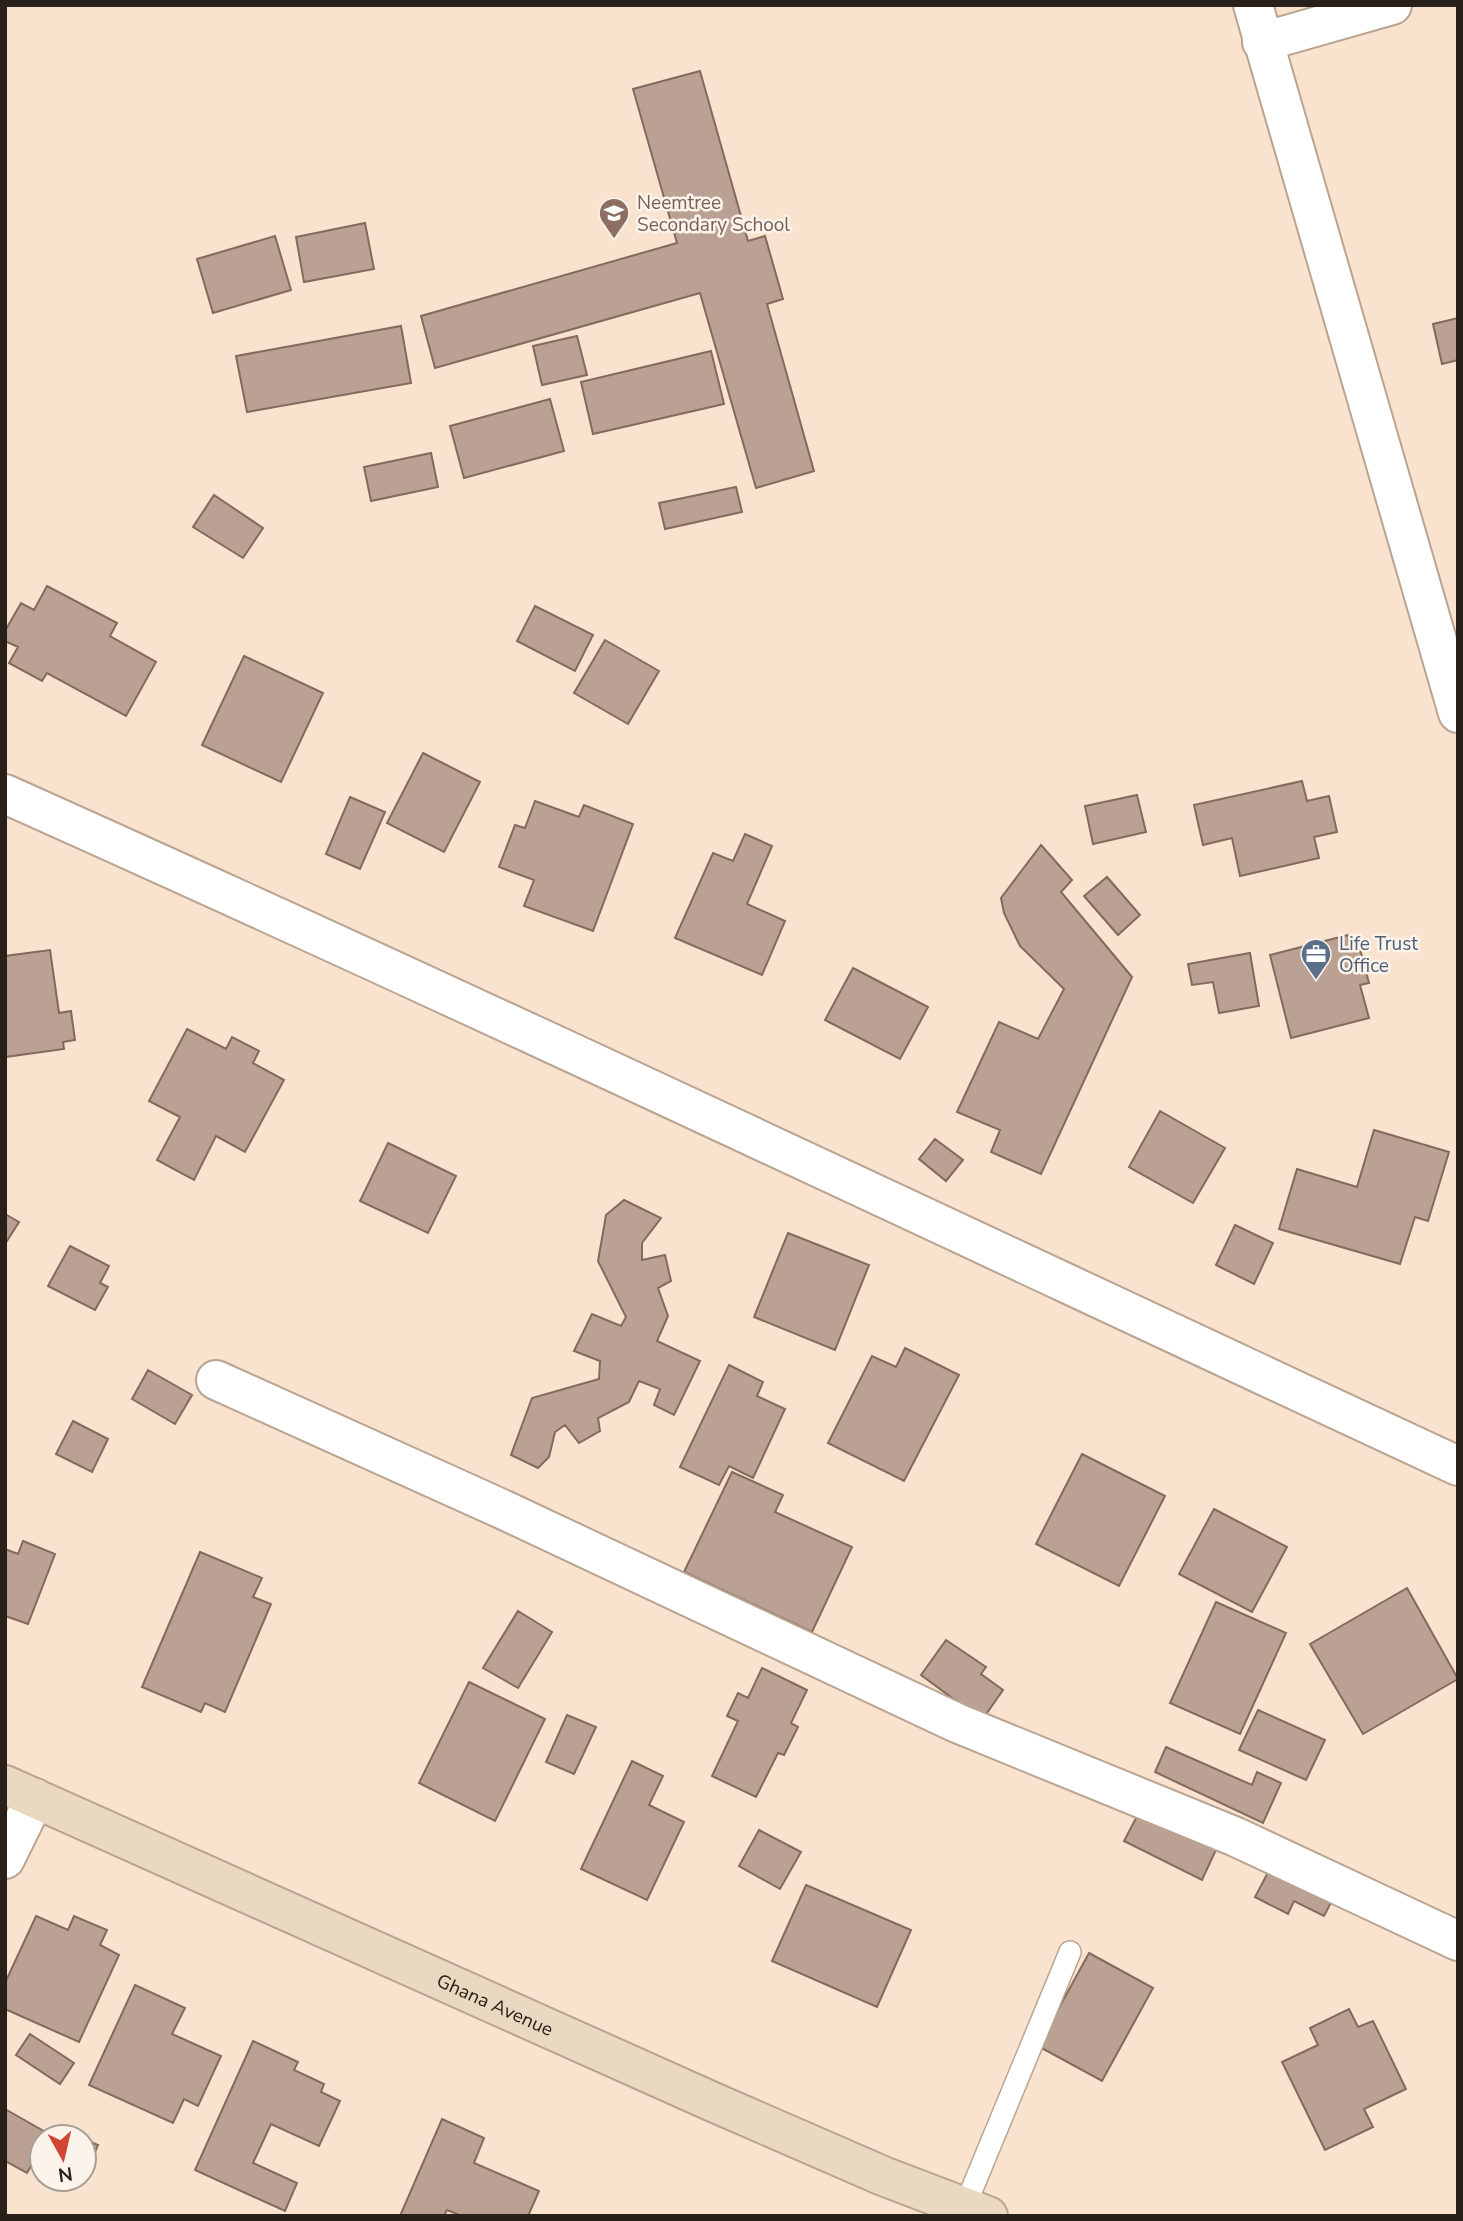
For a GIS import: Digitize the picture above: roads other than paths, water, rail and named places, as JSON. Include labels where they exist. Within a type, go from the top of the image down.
[{"type":"main road","name":"Ghana Avenue","points":[[20,1791],[713,2102],[883,2176],[976,2211]]},
{"type":"street","points":[[1253,5],[1458,713]]},
{"type":"street","points":[[1262,42],[1392,5]]},
{"type":"street","points":[[5,794],[374,959],[750,1138],[1458,1466]]},
{"type":"street","points":[[216,1380],[504,1510],[957,1723],[1236,1837],[1458,1941]]},
{"type":"street","points":[[5,1859],[20,1791]]},
{"type":"lane","points":[[976,2211],[1070,1952]]},
{"type":"place","name":"Neemtree Secondary School","points":[[614,240]]},
{"type":"place","name":"Life Trust Office","points":[[1316,981]]}]
